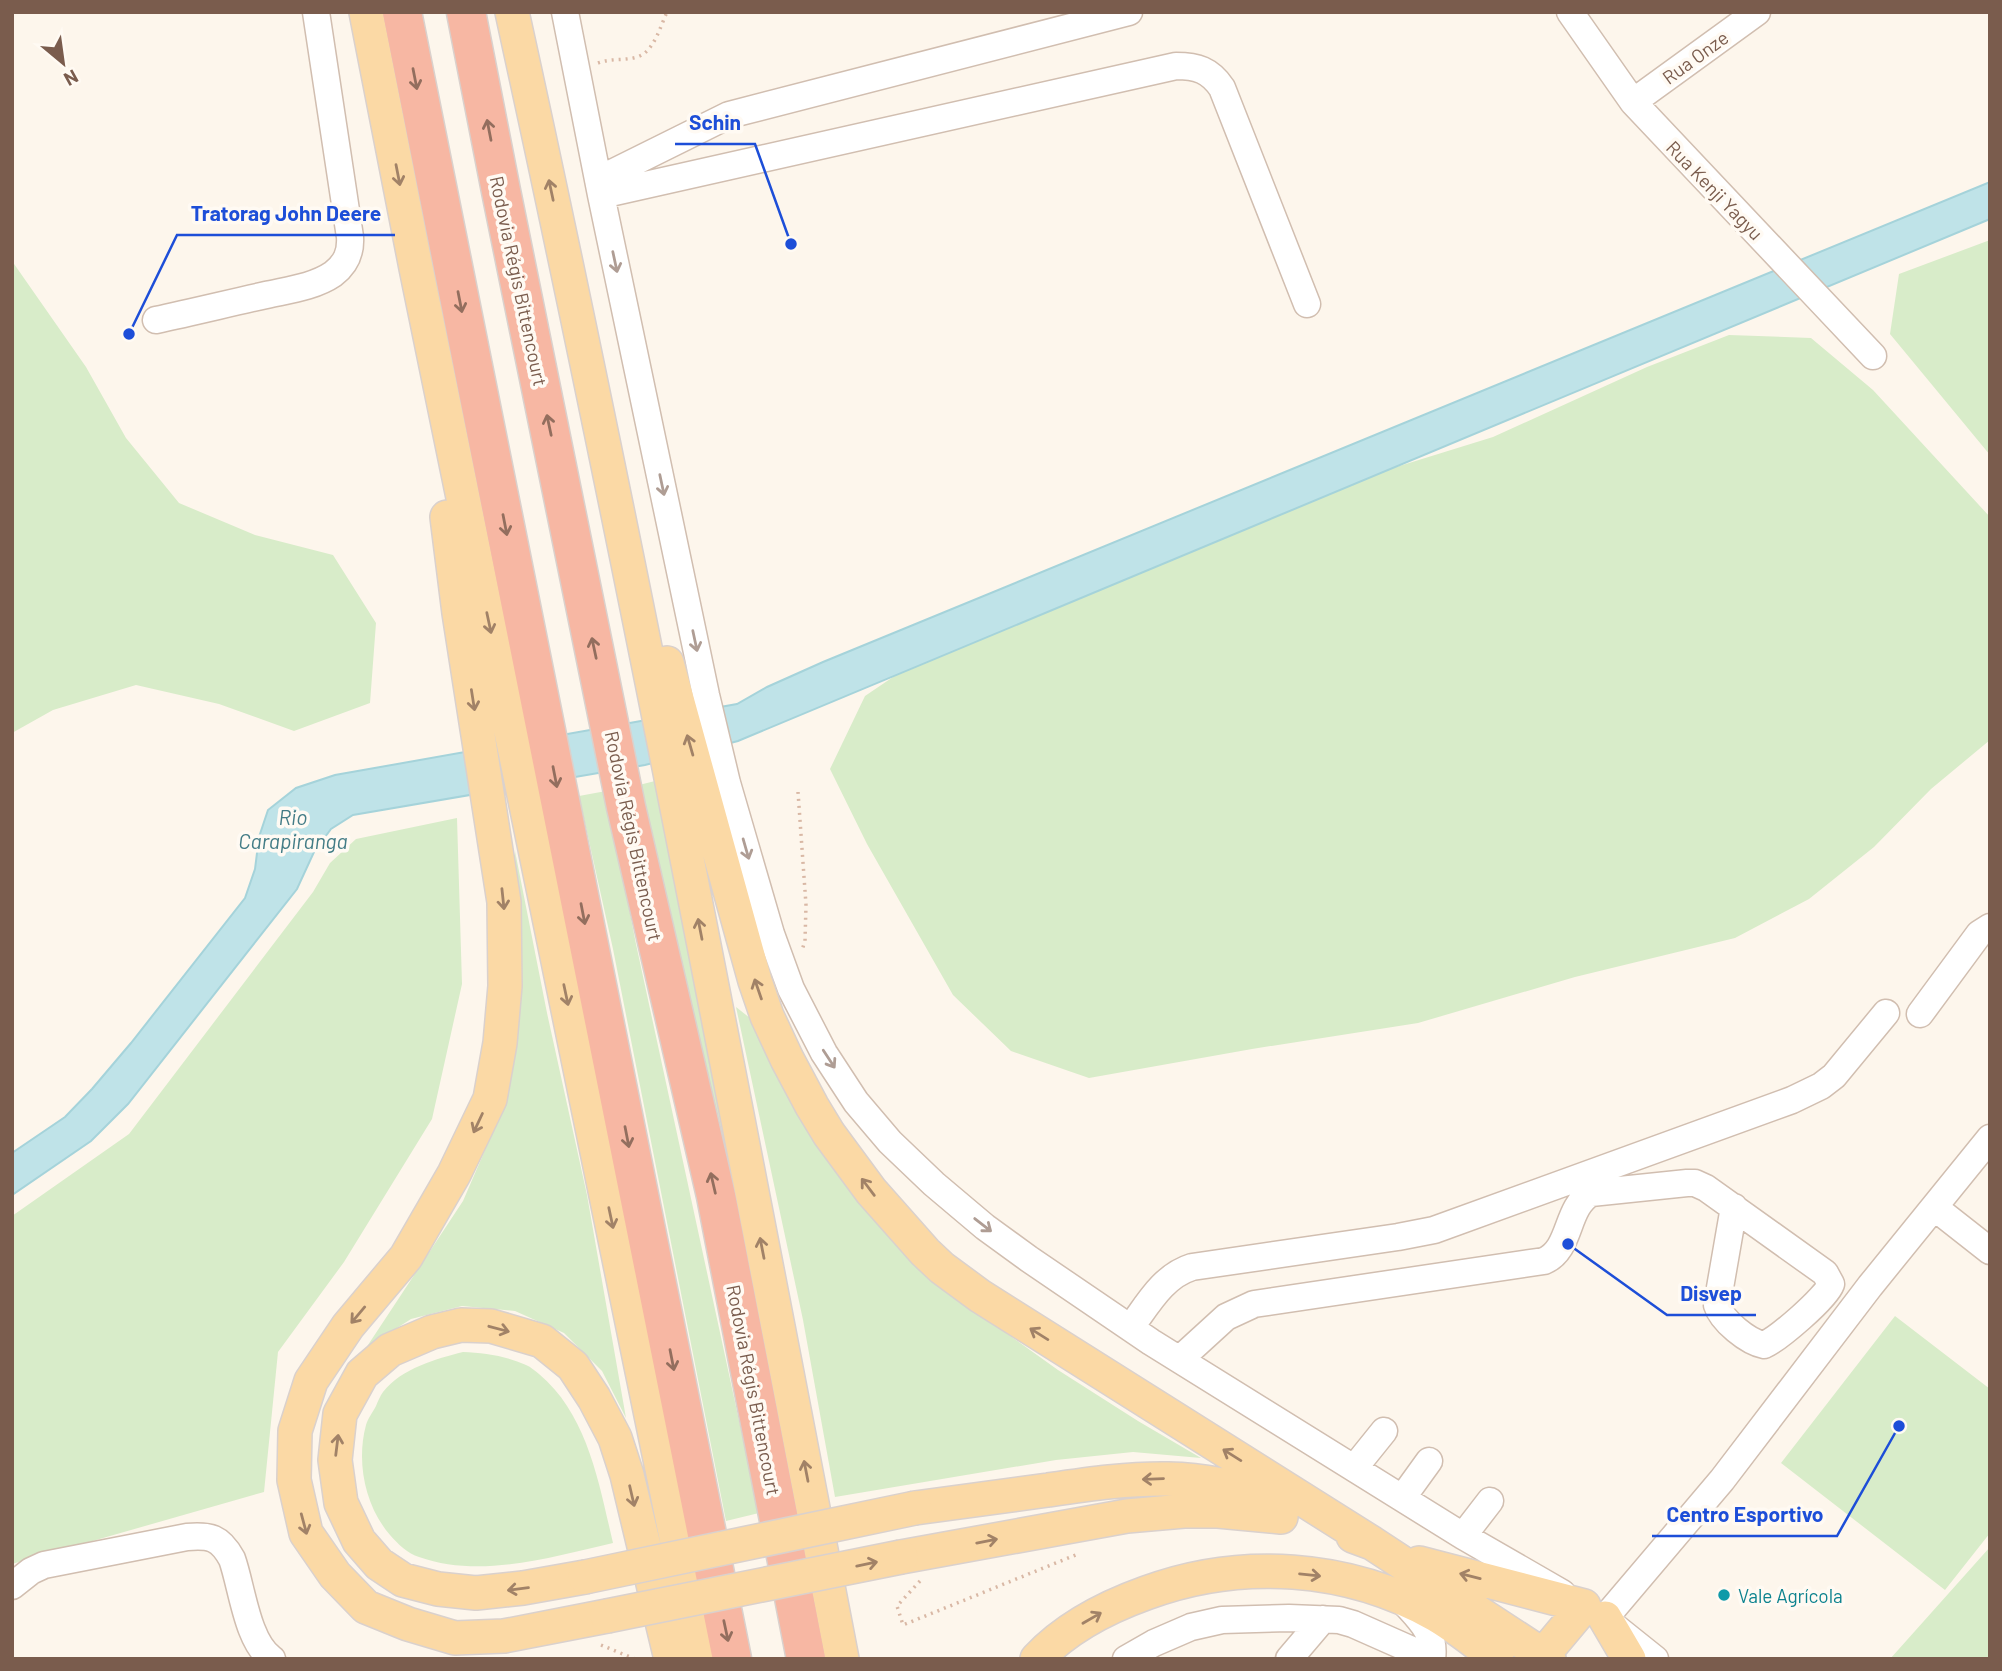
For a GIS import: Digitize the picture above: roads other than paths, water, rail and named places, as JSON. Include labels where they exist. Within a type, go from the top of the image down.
[{"type":"highway","points":[[402,12],[548,828],[732,1659]]},
{"type":"highway","name":"Rodovia Régis Bittencourt","points":[[466,12],[626,807],[716,1196],[806,1659]]},
{"type":"main road","points":[[366,12],[416,268],[530,736]]},
{"type":"main road","points":[[512,12],[580,329],[614,467],[743,940],[768,1016],[787,1059],[829,1134],[901,1227],[942,1268],[980,1296],[1382,1550],[1544,1657],[1595,1612]]},
{"type":"main road","points":[[416,268],[459,613],[504,902],[506,986],[500,1043],[490,1098],[454,1174],[406,1257],[348,1326],[311,1381],[295,1431],[294,1480],[306,1533],[335,1575],[366,1607],[408,1624],[455,1638],[504,1636],[910,1555],[1127,1516],[1218,1511],[1311,1521]]},
{"type":"main road","points":[[701,791],[842,1659]]},
{"type":"main road","points":[[548,828],[701,1659]]},
{"type":"main road","points":[[671,1659],[627,1475],[615,1438],[573,1366],[542,1341],[491,1326],[461,1325],[432,1332],[390,1350],[362,1374],[340,1414],[335,1460],[341,1503],[359,1541],[379,1564],[403,1580],[476,1593],[523,1588],[585,1577],[915,1508],[1119,1480],[1165,1478],[1217,1482],[1249,1492],[1382,1550],[1595,1612],[1629,1659]]},
{"type":"main road","points":[[1037,1659],[1063,1636],[1094,1616],[1127,1600],[1172,1583],[1214,1574],[1271,1570],[1337,1578],[1401,1598],[1435,1615],[1497,1659]]},
{"type":"street","points":[[156,320],[307,285],[332,274],[348,256],[351,248],[350,237],[316,12]]},
{"type":"street","points":[[565,12],[599,188],[680,703]]},
{"type":"street","points":[[599,188],[729,116],[755,107],[1129,12]]},
{"type":"street","name":"Rua Kenji Yagyu","points":[[1570,12],[1633,102],[1873,356]]},
{"type":"street","name":"Rua Onze","points":[[1633,102],[1757,12]]},
{"type":"street","points":[[599,188],[1176,66],[1195,66],[1216,78],[1222,88],[1307,304]]},
{"type":"street","points":[[701,791],[771,934],[790,989],[824,1053],[856,1102],[890,1142],[934,1184],[985,1227],[1029,1259],[1131,1327],[1463,1536],[1595,1612],[1655,1659]]},
{"type":"street","points":[[1920,1014],[1979,934],[1990,927]]},
{"type":"street","points":[[1131,1327],[1165,1282],[1178,1272],[1192,1267],[1434,1230],[1791,1100],[1821,1086],[1834,1076],[1886,1013]]},
{"type":"street","points":[[1595,1612],[1722,1480],[1870,1286],[1990,1138]]},
{"type":"street","points":[[1180,1359],[1226,1317],[1254,1304],[1544,1261],[1558,1249],[1581,1200],[1591,1193],[1695,1183],[1734,1207],[1825,1273],[1830,1284],[1826,1293],[1789,1327],[1764,1345],[1750,1341],[1722,1316],[1717,1305],[1734,1207]]},
{"type":"street","points":[[1934,1207],[1990,1251]]},
{"type":"street","points":[[1355,1468],[1384,1431]]},
{"type":"street","points":[[1403,1497],[1429,1461]]},
{"type":"street","points":[[1463,1536],[1490,1501]]},
{"type":"street","points":[[12,1586],[44,1565],[187,1537],[216,1539],[226,1548],[232,1559],[253,1635],[265,1654],[272,1659]]},
{"type":"street","points":[[1126,1659],[1191,1627],[1222,1620],[1323,1619],[1353,1624],[1432,1659],[1434,1648],[1426,1627],[1401,1598]]},
{"type":"street","points":[[1289,1659],[1323,1619]]},
{"type":"water","name":"Rio Carapiranga","points":[[1990,182],[1990,219],[738,741],[645,765],[353,815],[331,829],[314,852],[297,889],[128,1104],[91,1141],[12,1195],[12,1153],[65,1117],[92,1089],[245,898],[255,869],[259,837],[268,810],[296,788],[335,775],[737,704],[767,687],[823,662]]},
{"type":"place","name":"Schin","points":[[791,244]]},
{"type":"place","name":"Tratorag John Deere","points":[[129,334]]},
{"type":"place","name":"Disvep","points":[[1568,1244]]},
{"type":"place","name":"Centro Esportivo","points":[[1899,1426]]},
{"type":"place","name":"Vale Agrícola","points":[[1724,1595]]}]
